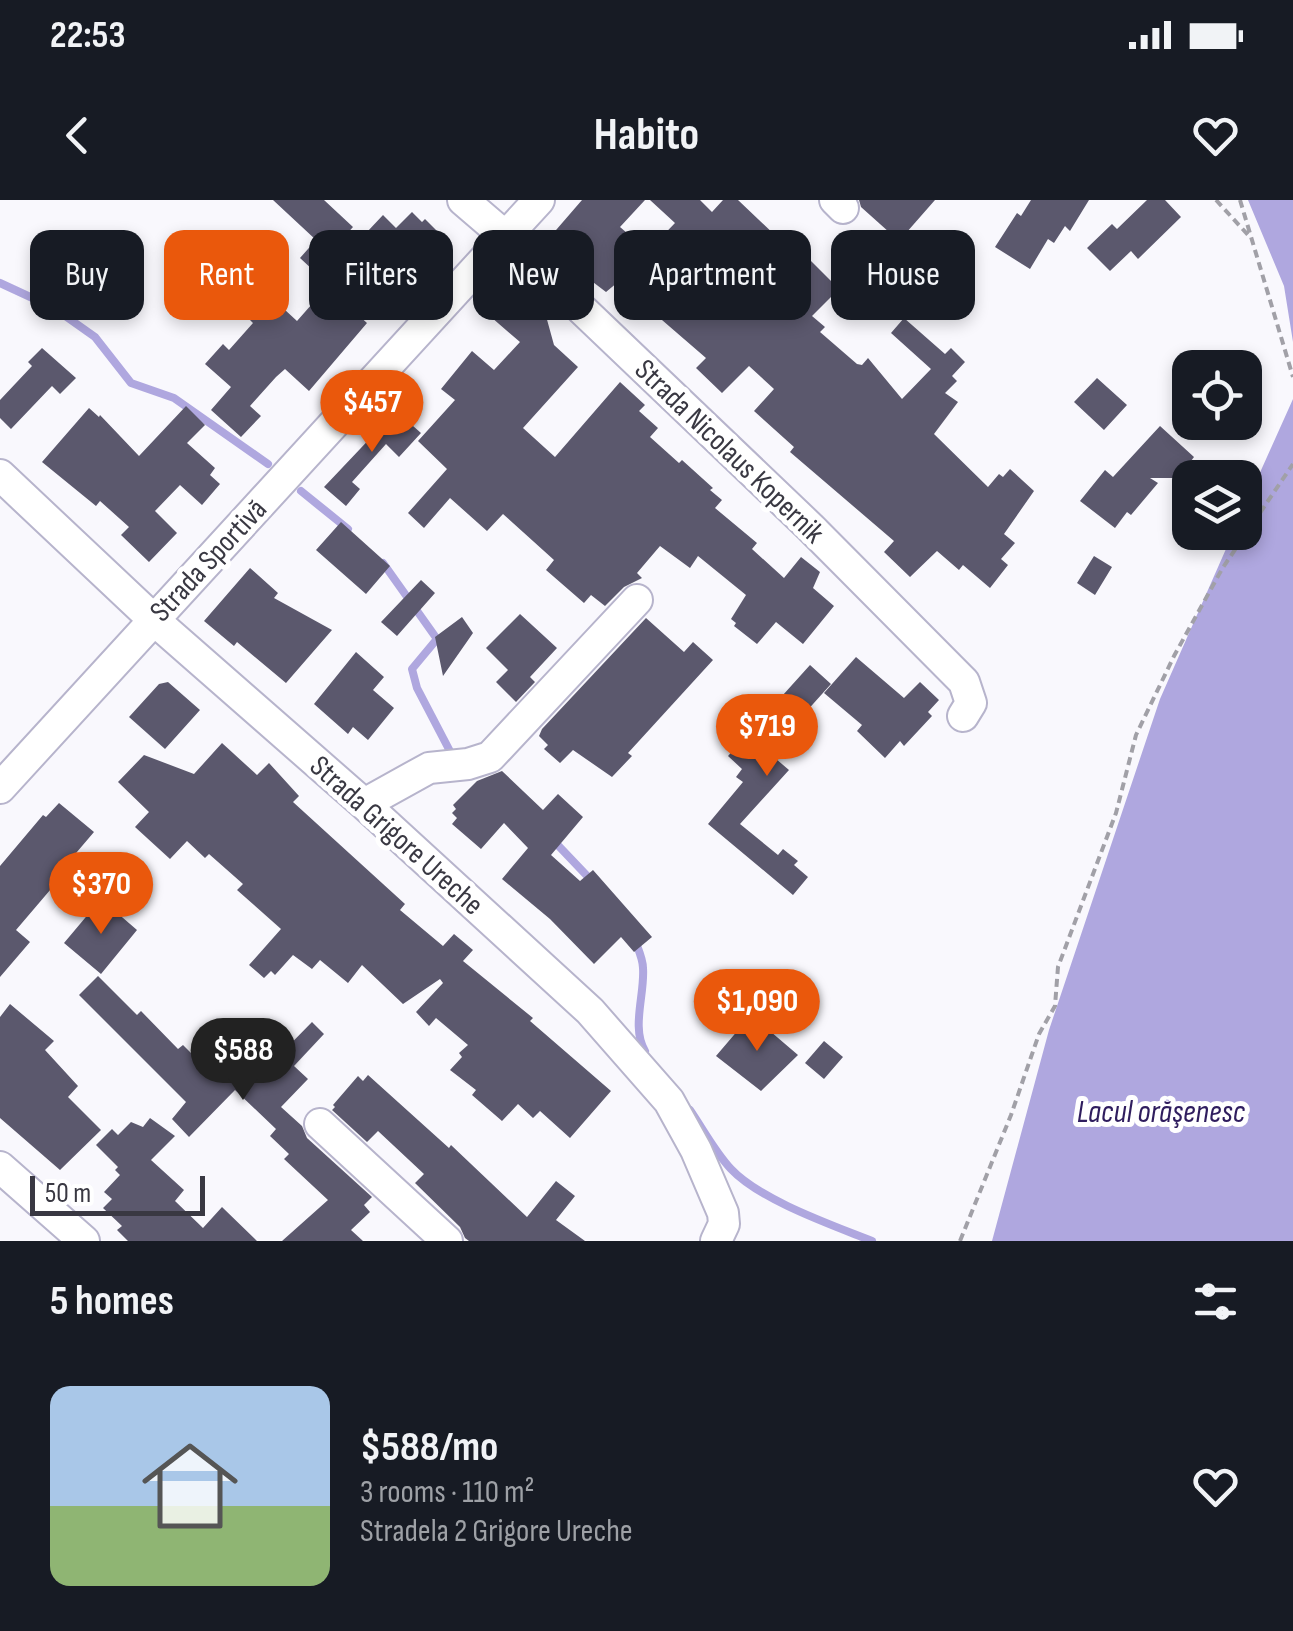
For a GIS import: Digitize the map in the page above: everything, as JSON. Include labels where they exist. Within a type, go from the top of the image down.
[{"type":"street","name":"Strada Nicolaus Kopernik","points":[[462,200],[499,230]]},
{"type":"street","name":"Strada Sportivă","points":[[511,230],[538,200]]},
{"type":"street","name":"Strada Sportivă","points":[[0,788],[473,272]]},
{"type":"street","name":"Strada Nicolaus Kopernik","points":[[594,320],[810,527],[964,682],[970,692],[970,703],[963,716]]},
{"type":"street","name":"Strada Grigore Ureche","points":[[0,475],[154,620],[579,1000],[659,1088],[681,1120],[724,1213],[724,1224],[716,1241]]},
{"type":"street","points":[[364,804],[429,768],[468,764],[490,756],[636,600]]},
{"type":"street","points":[[320,1124],[447,1241]]},
{"type":"street","points":[[0,1167],[84,1241]]},
{"type":"path","points":[[1216,200],[1252,240]]},
{"type":"path","points":[[1240,200],[1293,378]]},
{"type":"path","points":[[960,1241],[1040,1034],[1055,1006],[1058,966],[1116,813],[1136,735],[1222,569],[1293,464]]},
{"type":"water","points":[[1248,200],[1293,200],[1293,342],[1284,286]]},
{"type":"water","name":"Lacul orăşenesc","points":[[1293,399],[1293,1241],[992,1241],[1049,1030],[1160,699],[1226,550],[1262,550],[1262,468]]},
{"type":"building","points":[[273,200],[324,200],[353,227],[309,230],[309,233]]},
{"type":"building","points":[[582,200],[645,200],[620,227],[624,230],[614,230],[614,285],[606,292],[594,283],[594,230],[556,230]]},
{"type":"building","points":[[650,200],[700,200],[712,212],[723,200],[738,200],[770,230],[668,230],[675,223]]},
{"type":"building","points":[[859,200],[935,200],[909,230],[887,230],[861,207]]},
{"type":"building","points":[[1031,200],[1089,200],[1070,231],[1065,226],[1054,243],[1048,239],[1030,269],[995,247],[1017,213],[1021,216]]},
{"type":"building","points":[[1147,200],[1165,200],[1181,217],[1138,259],[1131,251],[1110,271],[1087,248],[1112,224],[1117,229]]},
{"type":"building","points":[[412,212],[436,230],[369,230],[383,215],[396,228]]},
{"type":"building","points":[[309,248],[309,266],[300,258]]},
{"type":"building","points":[[811,261],[831,281],[831,297],[812,316],[825,327],[820,332],[857,364],[862,365],[868,358],[902,399],[931,369],[891,333],[902,320],[945,354],[951,348],[965,362],[952,376],[957,381],[945,393],[958,402],[934,434],[988,487],[999,474],[1003,477],[1010,469],[1034,491],[1004,534],[1015,543],[1001,559],[1008,565],[990,588],[963,565],[959,570],[937,551],[910,577],[884,552],[894,541],[790,452],[794,447],[754,411],[774,389],[749,366],[722,393],[696,368],[706,358],[662,320],[811,320]]},
{"type":"building","points":[[309,307],[309,320],[367,323],[309,391],[285,369],[276,377],[250,406],[261,416],[241,437],[211,410],[231,387],[205,364],[223,344],[229,350],[253,323],[250,320],[289,320],[289,314],[297,321]]},
{"type":"building","points":[[494,320],[547,320],[554,345],[578,367],[523,428],[555,457],[620,382],[645,405],[639,411],[658,428],[650,437],[713,488],[710,490],[722,500],[715,508],[757,543],[752,549],[784,578],[801,557],[820,572],[813,588],[834,606],[803,644],[776,622],[757,644],[734,626],[736,623],[731,619],[746,595],[698,556],[690,568],[660,546],[637,573],[642,578],[624,587],[605,606],[591,595],[584,603],[546,570],[554,560],[503,514],[487,531],[450,498],[424,528],[408,513],[447,469],[418,441],[455,400],[441,389],[472,351],[494,370],[520,342]]},
{"type":"building","points":[[42,348],[76,378],[60,394],[52,386],[11,429],[0,418],[0,400],[32,366],[28,362]]},
{"type":"building","points":[[1097,378],[1127,405],[1104,430],[1074,402]]},
{"type":"building","points":[[186,406],[205,425],[187,443],[215,468],[210,475],[220,484],[202,505],[180,485],[155,511],[177,533],[149,562],[121,535],[129,527],[100,501],[96,506],[42,462],[89,408],[139,456]]},
{"type":"building","points":[[396,411],[421,433],[399,457],[386,444],[352,482],[360,489],[346,506],[324,487]]},
{"type":"building","points":[[1160,426],[1194,457],[1172,460],[1172,478],[1150,478],[1158,483],[1115,528],[1080,501],[1105,470],[1113,477]]},
{"type":"building","points":[[341,522],[390,566],[366,594],[316,550]]},
{"type":"building","points":[[1094,556],[1112,567],[1095,595],[1077,583]]},
{"type":"building","points":[[250,568],[278,593],[274,598],[332,630],[286,683],[237,642],[234,646],[204,621]]},
{"type":"building","points":[[421,580],[435,593],[397,636],[381,622]]},
{"type":"building","points":[[520,614],[557,648],[530,677],[535,682],[516,702],[496,682],[508,670],[486,648]]},
{"type":"building","points":[[462,617],[473,633],[443,676],[435,637]]},
{"type":"building","points":[[646,618],[684,652],[693,642],[713,660],[628,753],[632,756],[612,777],[573,750],[560,763],[544,749],[548,745],[539,736],[542,729]]},
{"type":"building","points":[[356,652],[384,677],[373,690],[394,708],[368,740],[353,727],[348,734],[314,704]]},
{"type":"building","points":[[856,657],[904,698],[920,682],[939,700],[928,712],[932,716],[904,746],[900,741],[885,758],[857,731],[862,725],[824,693]]},
{"type":"building","points":[[810,665],[831,684],[769,753],[789,770],[740,824],[778,855],[783,849],[798,861],[794,865],[808,877],[793,895],[708,824],[743,782],[736,777],[742,769],[728,756]]},
{"type":"building","points":[[168,682],[200,710],[165,749],[129,717],[159,684]]},
{"type":"building","points":[[222,743],[257,775],[269,763],[299,796],[293,802],[405,904],[400,910],[443,946],[454,934],[473,950],[463,961],[533,1018],[530,1021],[611,1091],[570,1138],[540,1111],[533,1118],[518,1104],[502,1121],[472,1095],[476,1090],[450,1070],[468,1045],[436,1018],[429,1026],[416,1012],[443,983],[440,979],[403,1004],[362,965],[348,983],[320,960],[312,969],[293,955],[275,975],[271,971],[264,978],[249,965],[281,929],[237,890],[243,884],[209,854],[205,858],[187,841],[170,859],[135,827],[149,812],[118,782],[144,755],[194,774]]},
{"type":"building","points":[[502,771],[543,810],[558,794],[583,817],[551,855],[580,881],[593,870],[652,937],[634,952],[621,937],[594,964],[550,919],[502,879],[528,848],[504,823],[481,849],[452,824],[457,818],[452,813],[456,809],[453,805],[477,781]]},
{"type":"building","points":[[59,803],[94,832],[16,930],[30,942],[0,977],[0,866],[43,815],[46,817]]},
{"type":"building","points":[[101,899],[137,930],[101,974],[64,943]]},
{"type":"building","points":[[98,976],[137,1015],[141,1011],[178,1049],[183,1045],[191,1053],[219,1022],[238,1040],[230,1049],[259,1076],[312,1022],[324,1034],[294,1066],[308,1079],[281,1107],[302,1126],[307,1138],[372,1197],[364,1205],[370,1212],[351,1230],[363,1241],[282,1241],[328,1200],[284,1159],[289,1154],[270,1136],[276,1129],[235,1090],[189,1137],[172,1119],[186,1102],[79,995]]},
{"type":"building","points":[[10,1004],[54,1041],[45,1050],[78,1086],[68,1097],[101,1130],[60,1170],[0,1118],[0,1017]]},
{"type":"building","points":[[751,1015],[798,1055],[761,1091],[716,1056]]},
{"type":"building","points":[[824,1041],[843,1057],[824,1079],[805,1063]]},
{"type":"building","points":[[368,1075],[449,1148],[451,1145],[527,1217],[556,1181],[575,1196],[556,1220],[585,1241],[465,1238],[460,1227],[415,1183],[424,1174],[378,1131],[367,1142],[332,1110],[358,1076],[363,1081]]},
{"type":"building","points":[[150,1118],[175,1136],[151,1160],[184,1190],[175,1201],[203,1228],[222,1207],[257,1241],[128,1241],[117,1230],[122,1226],[103,1208],[112,1199],[104,1192],[120,1175],[115,1170],[118,1167],[96,1145],[112,1129],[118,1135],[131,1122],[143,1127]]},
{"type":"waterway","points":[[0,283],[54,308],[95,337],[131,383],[174,398],[268,464]]},
{"type":"waterway","points":[[301,491],[348,529]]},
{"type":"waterway","points":[[383,563],[437,639],[412,669],[417,688],[453,757]]},
{"type":"waterway","points":[[552,839],[591,880]]},
{"type":"waterway","points":[[636,943],[643,965],[639,1032],[645,1051]]},
{"type":"waterway","points":[[690,1110],[720,1155],[744,1180],[797,1211],[872,1241]]}]
